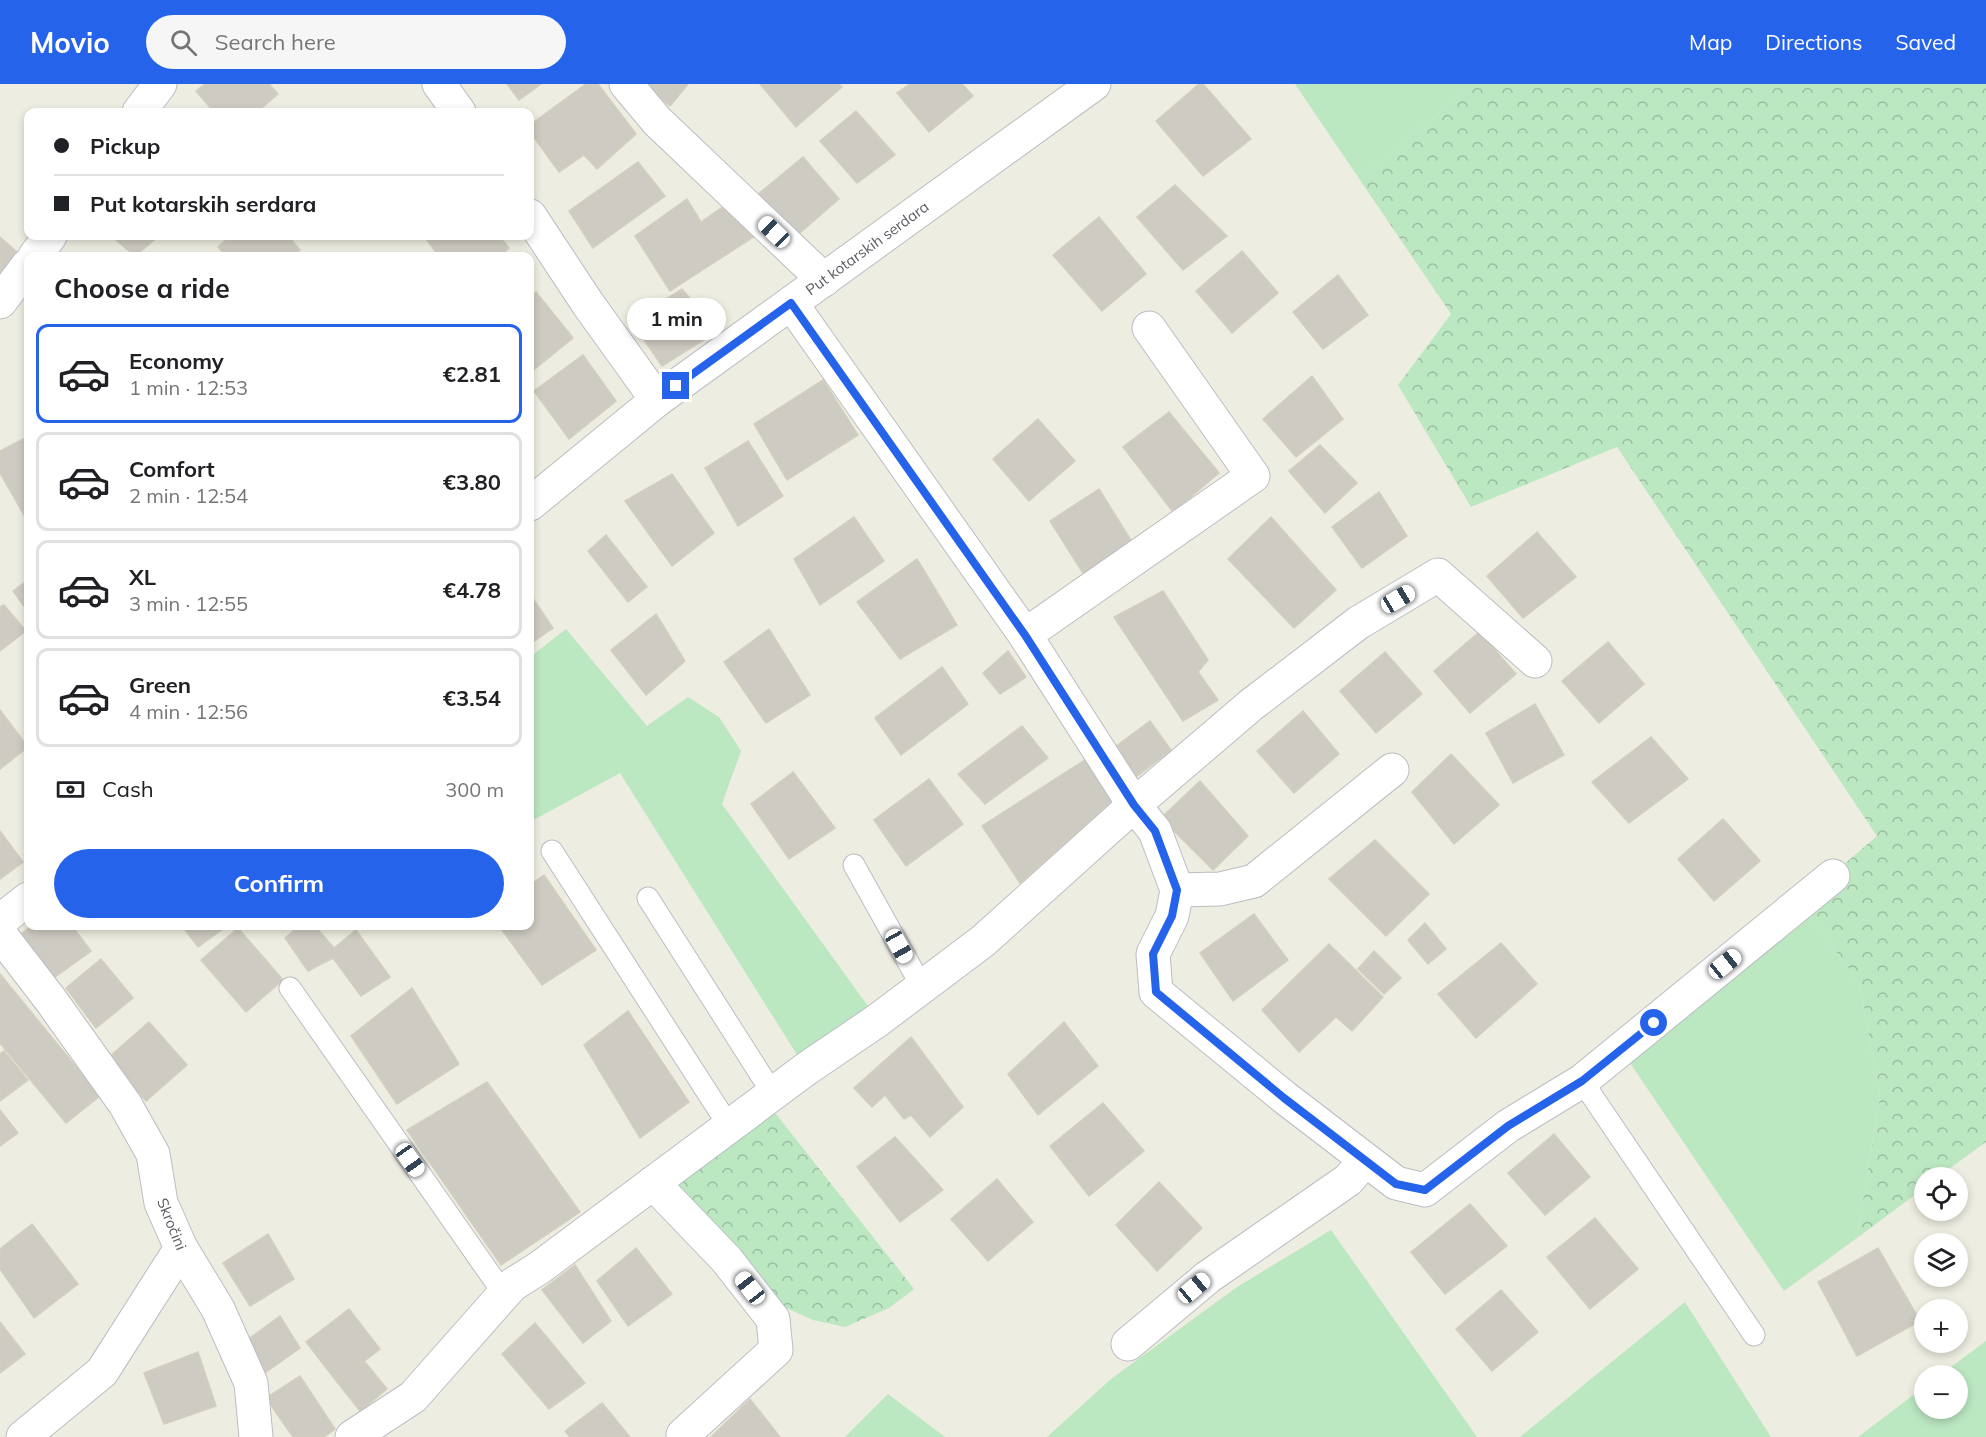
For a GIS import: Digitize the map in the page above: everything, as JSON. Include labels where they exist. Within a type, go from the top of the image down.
[{"type":"street","points":[[142,108],[160,84]]},
{"type":"street","points":[[439,84],[456,108]]},
{"type":"street","points":[[626,84],[657,121],[824,280]]},
{"type":"street","name":"Put kotarskih serdara","points":[[534,501],[657,400],[1085,87]]},
{"type":"street","points":[[534,222],[588,304],[657,400]]},
{"type":"street","points":[[0,302],[24,270]]},
{"type":"street","points":[[791,303],[1025,635],[1134,805],[1155,831],[1177,890],[1172,916],[1153,954],[1156,992],[1284,1098],[1396,1184],[1425,1190],[1508,1126],[1582,1081],[1833,876]]},
{"type":"street","points":[[1025,635],[1253,476],[1149,328]]},
{"type":"street","points":[[352,1437],[413,1397],[512,1285],[983,941],[1134,805],[1251,705],[1358,623],[1438,575],[1536,661]]},
{"type":"street","points":[[1177,890],[1220,888],[1254,881],[1392,770]]},
{"type":"street","points":[[0,921],[24,902]]},
{"type":"street","name":"Skročini","points":[[0,934],[125,1104],[153,1154],[161,1203],[181,1248],[218,1309],[251,1383],[256,1437]]},
{"type":"street","points":[[1128,1344],[1208,1277],[1348,1180],[1365,1160]]},
{"type":"street","points":[[653,1183],[726,1258],[773,1318],[776,1350],[683,1435],[684,1437]]},
{"type":"street","points":[[23,1437],[102,1372],[181,1248]]},
{"type":"lane","points":[[552,851],[729,1126]]},
{"type":"lane","points":[[854,865],[922,987]]},
{"type":"lane","points":[[648,898],[773,1094]]},
{"type":"lane","points":[[290,988],[504,1294]]},
{"type":"lane","points":[[1582,1081],[1754,1335]]},
{"type":"green space","points":[[1295,84],[1473,84],[1360,180]]},
{"type":"green space","points":[[1473,84],[1986,84],[1986,1142],[1952,1167],[1914,1167],[1914,1195],[1857,1238],[1880,1097],[1860,984],[1800,902],[1877,836],[1617,447],[1471,507],[1398,385],[1451,314],[1360,180]]},
{"type":"green space","points":[[566,629],[647,726],[688,697],[719,717],[741,751],[722,804],[878,1020],[806,1069],[620,773],[534,820],[534,654]]},
{"type":"green space","points":[[1800,902],[1860,984],[1880,1097],[1857,1238],[1784,1291],[1624,1054]]},
{"type":"green space","points":[[765,1100],[914,1289],[889,1308],[845,1327],[813,1320],[766,1299],[667,1172]]},
{"type":"green space","points":[[1331,1230],[1477,1437],[1047,1437],[1111,1379],[1237,1287]]},
{"type":"green space","points":[[1685,1302],[1771,1437],[1520,1437]]},
{"type":"green space","points":[[1986,1341],[1986,1437],[1858,1437],[1914,1395],[1914,1419],[1968,1419],[1968,1365],[1954,1365]]},
{"type":"green space","points":[[888,1394],[945,1437],[845,1437]]},
{"type":"building","points":[[205,84],[269,84],[278,94],[262,108],[211,108],[196,91]]},
{"type":"building","points":[[507,84],[541,84],[519,100]]},
{"type":"building","points":[[586,84],[598,84],[636,134],[597,169],[584,155],[559,172],[534,138],[534,122]]},
{"type":"building","points":[[649,84],[688,84],[670,106],[647,86]]},
{"type":"building","points":[[760,84],[839,84],[842,87],[796,127]]},
{"type":"building","points":[[910,84],[962,84],[973,96],[929,132],[897,93]]},
{"type":"building","points":[[1199,84],[1203,84],[1251,139],[1203,176],[1156,121]]},
{"type":"building","points":[[856,111],[895,155],[857,183],[820,141]]},
{"type":"building","points":[[803,157],[839,199],[794,238],[757,195]]},
{"type":"building","points":[[638,162],[665,196],[593,248],[569,211]]},
{"type":"building","points":[[1175,185],[1227,236],[1183,270],[1137,217]]},
{"type":"building","points":[[687,199],[701,222],[730,202],[755,236],[670,291],[635,236]]},
{"type":"building","points":[[1099,217],[1146,274],[1102,311],[1053,255]]},
{"type":"building","points":[[0,237],[17,252],[0,275]]},
{"type":"building","points":[[116,240],[154,240],[140,252],[130,252]]},
{"type":"building","points":[[226,240],[291,240],[300,250],[297,252],[222,252],[218,247]]},
{"type":"building","points":[[427,240],[502,240],[509,248],[504,252],[436,252]]},
{"type":"building","points":[[1242,251],[1278,293],[1232,333],[1196,291]]},
{"type":"building","points":[[1338,275],[1368,315],[1323,349],[1293,312]]},
{"type":"building","points":[[682,289],[718,331],[662,366],[631,321]]},
{"type":"building","points":[[536,292],[573,338],[534,370],[534,294]]},
{"type":"building","points":[[583,355],[616,401],[569,439],[534,391]]},
{"type":"building","points":[[1312,376],[1343,419],[1296,457],[1263,419]]},
{"type":"building","points":[[823,380],[858,435],[787,480],[754,424]]},
{"type":"building","points":[[1169,412],[1219,473],[1173,512],[1123,447]]},
{"type":"building","points":[[1038,419],[1075,461],[1029,501],[993,459]]},
{"type":"building","points":[[24,439],[24,515],[0,473],[0,451]]},
{"type":"building","points":[[748,441],[783,496],[738,526],[705,468]]},
{"type":"building","points":[[1320,445],[1357,483],[1325,513],[1289,471]]},
{"type":"building","points":[[672,474],[714,533],[672,566],[625,501]]},
{"type":"building","points":[[1099,489],[1134,545],[1086,578],[1050,521]]},
{"type":"building","points":[[1379,492],[1407,536],[1362,568],[1332,527]]},
{"type":"building","points":[[854,517],[884,561],[820,605],[794,559]]},
{"type":"building","points":[[1271,517],[1336,590],[1294,628],[1228,559]]},
{"type":"building","points":[[1537,532],[1576,577],[1523,618],[1487,576]]},
{"type":"building","points":[[606,535],[647,587],[628,602],[588,551]]},
{"type":"building","points":[[917,559],[957,625],[900,659],[857,602]]},
{"type":"building","points":[[24,583],[24,606],[13,591]]},
{"type":"building","points":[[1163,591],[1208,660],[1198,672],[1218,700],[1183,721],[1114,617]]},
{"type":"building","points":[[534,600],[553,628],[534,641]]},
{"type":"building","points":[[4,605],[24,629],[24,633],[0,651],[0,607]]},
{"type":"building","points":[[656,614],[685,661],[646,695],[611,650]]},
{"type":"building","points":[[769,629],[810,695],[766,723],[724,662]]},
{"type":"building","points":[[1479,632],[1516,674],[1470,713],[1434,671]]},
{"type":"building","points":[[1608,642],[1644,684],[1599,723],[1562,681]]},
{"type":"building","points":[[1008,651],[1026,677],[1000,694],[983,673]]},
{"type":"building","points":[[1385,652],[1422,694],[1376,733],[1340,691]]},
{"type":"building","points":[[942,667],[968,704],[901,755],[875,718]]},
{"type":"building","points":[[1535,704],[1564,755],[1513,783],[1486,733]]},
{"type":"building","points":[[0,710],[24,742],[24,750],[0,769]]},
{"type":"building","points":[[1303,711],[1339,754],[1294,793],[1257,751]]},
{"type":"building","points":[[1150,721],[1171,750],[1136,777],[1115,747]]},
{"type":"building","points":[[1022,726],[1048,758],[985,804],[958,774]]},
{"type":"building","points":[[1651,737],[1688,779],[1629,823],[1592,782]]},
{"type":"building","points":[[1451,754],[1499,805],[1454,844],[1412,792]]},
{"type":"building","points":[[1091,756],[1113,800],[1020,883],[982,826]]},
{"type":"building","points":[[793,772],[835,828],[789,859],[751,804]]},
{"type":"building","points":[[929,779],[963,824],[906,866],[874,820]]},
{"type":"building","points":[[1200,781],[1248,836],[1213,870],[1161,818]]},
{"type":"building","points":[[1723,819],[1760,861],[1714,901],[1678,859]]},
{"type":"building","points":[[0,831],[23,862],[0,879]]},
{"type":"building","points":[[1375,840],[1429,894],[1386,936],[1329,879]]},
{"type":"building","points":[[544,875],[596,950],[542,985],[502,930],[534,930],[534,882]]},
{"type":"building","points":[[1254,914],[1288,960],[1233,1001],[1200,953]]},
{"type":"building","points":[[1425,923],[1446,949],[1428,964],[1408,940]]},
{"type":"building","points":[[26,930],[75,930],[91,951],[51,980],[19,935]]},
{"type":"building","points":[[185,930],[221,930],[198,947]]},
{"type":"building","points":[[236,930],[240,930],[283,980],[246,1012],[201,960]]},
{"type":"building","points":[[294,930],[318,930],[334,948],[356,930],[390,977],[361,996],[333,958],[308,971],[285,938]]},
{"type":"building","points":[[1501,943],[1537,984],[1476,1038],[1438,994]]},
{"type":"building","points":[[1329,944],[1383,997],[1352,1031],[1336,1017],[1299,1052],[1262,1010]]},
{"type":"building","points":[[1374,951],[1401,978],[1384,994],[1358,969]]},
{"type":"building","points":[[101,959],[133,998],[96,1028],[66,988]]},
{"type":"building","points":[[0,974],[100,1096],[66,1123],[0,1043]]},
{"type":"building","points":[[412,988],[459,1064],[397,1104],[351,1036]]},
{"type":"building","points":[[628,1011],[689,1102],[640,1138],[584,1045]]},
{"type":"building","points":[[149,1022],[187,1065],[146,1101],[108,1058]]},
{"type":"building","points":[[1064,1022],[1098,1066],[1038,1115],[1008,1074]]},
{"type":"building","points":[[911,1037],[963,1107],[930,1137],[911,1115],[904,1119],[885,1095],[872,1107],[854,1088]]},
{"type":"building","points":[[4,1051],[28,1080],[0,1101],[0,1054]]},
{"type":"building","points":[[487,1082],[580,1212],[501,1265],[407,1130]]},
{"type":"building","points":[[1103,1103],[1144,1151],[1089,1196],[1050,1146]]},
{"type":"building","points":[[0,1110],[18,1133],[0,1146]]},
{"type":"building","points":[[1554,1134],[1590,1177],[1545,1215],[1508,1173]]},
{"type":"building","points":[[895,1137],[943,1190],[900,1222],[857,1167]]},
{"type":"building","points":[[997,1179],[1033,1222],[988,1261],[951,1219]]},
{"type":"building","points":[[1159,1182],[1202,1228],[1157,1271],[1116,1225]]},
{"type":"building","points":[[1470,1204],[1507,1246],[1445,1294],[1411,1252]]},
{"type":"building","points":[[1595,1218],[1638,1269],[1590,1309],[1547,1257]]},
{"type":"building","points":[[32,1224],[78,1284],[34,1318],[0,1269],[0,1249]]},
{"type":"building","points":[[268,1234],[294,1279],[250,1306],[223,1263]]},
{"type":"building","points":[[636,1248],[672,1294],[628,1326],[597,1281]]},
{"type":"building","points":[[1878,1248],[1914,1311],[1914,1324],[1857,1356],[1818,1282]]},
{"type":"building","points":[[575,1265],[611,1321],[583,1343],[542,1290]]},
{"type":"building","points":[[1501,1290],[1538,1332],[1492,1371],[1456,1329]]},
{"type":"building","points":[[349,1309],[380,1349],[337,1382],[306,1342]]},
{"type":"building","points":[[280,1316],[300,1348],[262,1375],[243,1343]]},
{"type":"building","points":[[0,1322],[25,1354],[0,1373]]},
{"type":"building","points":[[535,1323],[585,1383],[549,1409],[502,1354]]},
{"type":"building","points":[[198,1352],[216,1406],[164,1424],[144,1373]]},
{"type":"building","points":[[364,1361],[387,1389],[360,1411],[337,1382]]},
{"type":"building","points":[[300,1376],[335,1429],[324,1437],[293,1437],[266,1398]]},
{"type":"building","points":[[750,1399],[780,1437],[711,1437]]},
{"type":"building","points":[[602,1403],[630,1437],[570,1437],[565,1431]]},
{"type":"route","points":[[676,386],[791,303],[1025,635],[1134,805],[1155,831],[1177,890],[1172,916],[1153,954],[1156,992],[1284,1098],[1396,1184],[1425,1190],[1508,1126],[1582,1081],[1654,1023]]}]
